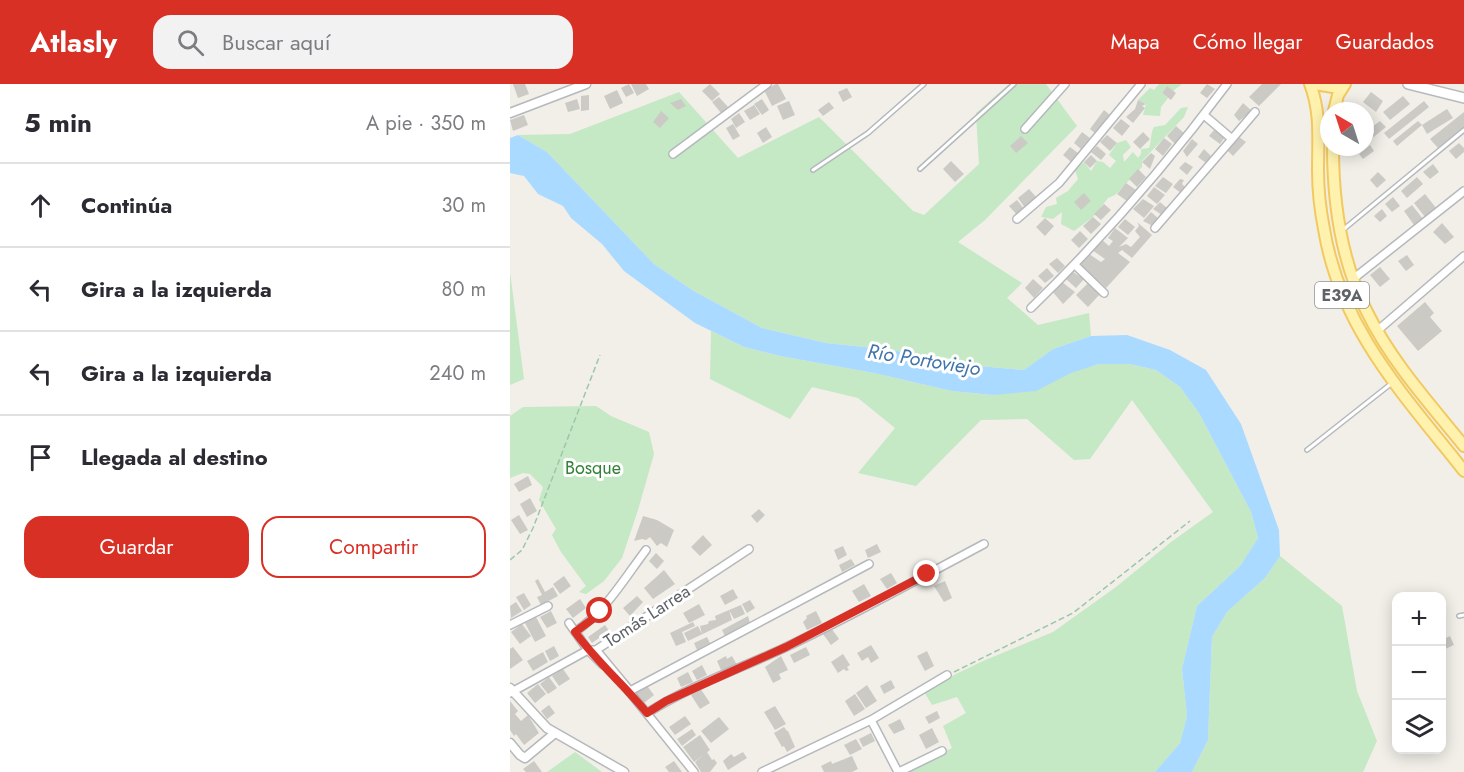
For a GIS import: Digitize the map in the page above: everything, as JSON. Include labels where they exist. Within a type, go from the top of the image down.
[{"type":"main road","name":"E39A","points":[[1310,84],[1318,114],[1320,208],[1330,256],[1343,297],[1352,319],[1374,355],[1464,471]]},
{"type":"main road","points":[[1315,84],[1333,87],[1344,84]]},
{"type":"main road","points":[[1337,102],[1344,84]]},
{"type":"main road","points":[[1408,84],[1464,98]]},
{"type":"main road","name":"E39A","points":[[1333,156],[1334,194],[1340,232],[1353,279],[1367,314],[1407,374],[1464,446]]},
{"type":"street","points":[[510,112],[586,84]]},
{"type":"street","points":[[673,154],[767,84]]},
{"type":"street","points":[[1025,129],[1065,84]]},
{"type":"street","points":[[1017,219],[1059,183],[1142,84]]},
{"type":"street","points":[[1031,308],[1075,265],[1204,115],[1227,84]]},
{"type":"street","points":[[1155,228],[1255,112]]},
{"type":"street","points":[[1204,115],[1232,139]]},
{"type":"street","points":[[1353,279],[1464,191]]},
{"type":"street","points":[[1377,331],[1464,256]]},
{"type":"street","points":[[1075,265],[1104,293]]},
{"type":"street","points":[[647,713],[666,701],[786,647],[984,544]]},
{"type":"street","name":"Tomás Larrea","points":[[511,691],[592,650],[749,549]]},
{"type":"street","points":[[575,632],[594,618],[646,550]]},
{"type":"street","points":[[630,691],[869,564]]},
{"type":"street","points":[[510,625],[548,606]]},
{"type":"street","points":[[569,623],[630,691],[694,772]]},
{"type":"street","points":[[762,772],[871,720],[947,675]]},
{"type":"street","points":[[511,691],[540,722],[555,733],[624,772]]},
{"type":"street","points":[[871,720],[899,772],[942,751]]},
{"type":"street","points":[[510,743],[525,758],[555,733]]},
{"type":"lane","points":[[813,170],[868,133],[924,84]]},
{"type":"lane","points":[[920,169],[1014,84]]},
{"type":"lane","points":[[1340,232],[1464,130]]},
{"type":"lane","points":[[1307,450],[1394,382]]},
{"type":"lane","points":[[1459,616],[1464,615]]},
{"type":"path","points":[[510,560],[522,550],[533,528],[600,355]]},
{"type":"path","points":[[947,675],[1073,613],[1190,521]]},
{"type":"green space","points":[[1009,84],[1046,84],[1077,126],[985,220],[958,242],[1022,283],[1007,298],[1038,325],[1089,313],[1091,336],[1053,349],[1024,370],[956,364],[893,350],[826,343],[762,328],[692,290],[654,264],[547,152],[518,135],[570,134],[679,92],[738,158],[819,117],[913,211],[924,215],[979,164],[976,113]]},
{"type":"green space","points":[[1159,84],[1182,84],[1173,91],[1167,86],[1162,93],[1168,98],[1161,107],[1160,116],[1143,115],[1146,104],[1138,100],[1150,88],[1154,90]]},
{"type":"green space","points":[[1188,107],[1184,117],[1142,161],[1142,167],[1115,195],[1108,198],[1093,217],[1074,231],[1061,224],[1062,212],[1053,219],[1041,217],[1046,207],[1057,204],[1056,198],[1068,191],[1078,179],[1075,170],[1084,162],[1091,171],[1097,161],[1103,162],[1110,168],[1116,161],[1109,155],[1117,143],[1126,140],[1131,147],[1123,155],[1124,162],[1133,152],[1138,158],[1141,149],[1149,148],[1154,127],[1165,125],[1181,108]]},
{"type":"green space","points":[[510,272],[524,379],[510,385]]},
{"type":"green space","points":[[711,331],[744,347],[780,356],[874,373],[952,391],[993,395],[1099,364],[1129,364],[1156,370],[1180,387],[1199,413],[1251,512],[1258,538],[1240,566],[1197,606],[1182,669],[1187,716],[1180,743],[1155,772],[903,772],[952,748],[943,726],[966,713],[957,697],[932,705],[923,690],[983,661],[1053,632],[1213,512],[1132,400],[1090,459],[1074,460],[1027,419],[981,420],[916,486],[858,473],[895,428],[858,398],[812,387],[790,419],[710,379]]},
{"type":"green space","name":"Bosque","points":[[596,406],[611,416],[649,432],[654,454],[622,558],[604,581],[586,594],[579,592],[586,586],[561,552],[552,535],[556,529],[539,500],[543,487],[530,474],[523,473],[510,478],[510,416],[523,407]]},
{"type":"green space","points":[[1280,556],[1342,606],[1357,691],[1377,741],[1363,772],[1192,772],[1208,740],[1212,637],[1227,612],[1265,578]]},
{"type":"green space","points":[[575,752],[602,772],[547,772]]},
{"type":"water","name":"Río Portoviejo","points":[[518,135],[547,152],[654,264],[692,290],[762,328],[826,343],[893,350],[956,364],[1024,370],[1053,349],[1091,336],[1127,335],[1170,350],[1206,370],[1241,424],[1279,530],[1280,556],[1265,578],[1227,612],[1212,637],[1208,740],[1192,772],[1155,772],[1180,743],[1187,716],[1182,669],[1197,606],[1240,566],[1258,538],[1251,512],[1199,413],[1180,387],[1156,370],[1129,364],[1099,364],[1071,373],[1036,391],[993,395],[952,391],[744,347],[695,323],[624,271],[602,244],[571,218],[563,206],[538,194],[524,176],[510,173],[510,138]]},
{"type":"building","points":[[513,84],[525,84],[529,94],[518,98]]},
{"type":"building","points":[[629,84],[634,93],[626,97],[621,88]]},
{"type":"building","points":[[631,84],[646,84],[649,89],[637,96]]},
{"type":"building","points":[[710,84],[720,94],[712,101],[702,91]]},
{"type":"building","points":[[776,84],[786,99],[772,106],[764,90]]},
{"type":"building","points":[[1207,84],[1215,89],[1207,98],[1200,93]]},
{"type":"building","points":[[1262,84],[1281,84],[1259,106],[1249,97]]},
{"type":"building","points":[[1167,86],[1176,93],[1171,100],[1162,93]]},
{"type":"building","points":[[847,88],[852,97],[843,102],[838,92]]},
{"type":"building","points":[[617,90],[623,103],[610,109],[604,96]]},
{"type":"building","points":[[1371,92],[1383,101],[1376,112],[1374,102],[1363,102]]},
{"type":"building","points":[[589,95],[589,110],[581,111],[581,96]]},
{"type":"building","points":[[1403,96],[1410,104],[1390,120],[1383,112]]},
{"type":"building","points":[[719,97],[728,107],[721,113],[712,102]]},
{"type":"building","points":[[577,99],[580,109],[568,112],[565,103]]},
{"type":"building","points":[[681,99],[686,106],[678,110],[670,103]]},
{"type":"building","points":[[762,99],[769,110],[762,115],[754,104]]},
{"type":"building","points":[[1138,100],[1146,104],[1142,106],[1145,108],[1133,123],[1126,117],[1135,109]]},
{"type":"building","points":[[789,101],[795,115],[783,120],[777,106]]},
{"type":"building","points":[[1424,101],[1429,107],[1389,139],[1384,133]]},
{"type":"building","points":[[829,102],[834,108],[823,116],[818,110]]},
{"type":"building","points":[[1243,103],[1252,111],[1239,121],[1234,115]]},
{"type":"building","points":[[754,105],[760,114],[750,120],[744,111]]},
{"type":"building","points":[[1447,109],[1453,118],[1427,134],[1422,125]]},
{"type":"building","points":[[1104,110],[1111,116],[1097,135],[1090,129]]},
{"type":"building","points":[[661,111],[669,118],[660,128],[653,122]]},
{"type":"building","points":[[1464,112],[1464,127],[1438,148],[1430,139]]},
{"type":"building","points":[[739,113],[745,122],[736,128],[731,119]]},
{"type":"building","points":[[524,115],[528,125],[513,131],[510,120]]},
{"type":"building","points":[[1121,119],[1130,126],[1122,136],[1113,128]]},
{"type":"building","points":[[1380,121],[1386,127],[1374,137],[1374,125]]},
{"type":"building","points":[[1418,121],[1422,125],[1397,146],[1393,141]]},
{"type":"building","points":[[733,124],[740,136],[733,140],[726,128]]},
{"type":"building","points":[[1176,126],[1185,134],[1175,144],[1167,136]]},
{"type":"building","points":[[766,127],[772,137],[763,143],[757,133]]},
{"type":"building","points":[[1214,130],[1225,137],[1220,144],[1209,136]]},
{"type":"building","points":[[1082,132],[1090,138],[1081,149],[1074,143]]},
{"type":"building","points":[[1143,132],[1150,139],[1140,149],[1133,142]]},
{"type":"building","points":[[1107,135],[1117,143],[1110,151],[1100,142]]},
{"type":"building","points":[[1021,136],[1028,143],[1016,153],[1010,146]]},
{"type":"building","points":[[1239,137],[1246,142],[1233,156],[1227,150]]},
{"type":"building","points":[[1164,138],[1172,144],[1163,156],[1155,149]]},
{"type":"building","points":[[1192,139],[1198,144],[1187,157],[1183,151]]},
{"type":"building","points":[[1459,143],[1464,148],[1464,152],[1456,159],[1449,151]]},
{"type":"building","points":[[1097,146],[1106,154],[1101,160],[1091,152]]},
{"type":"building","points":[[1070,147],[1078,153],[1071,162],[1063,155]]},
{"type":"building","points":[[1204,149],[1211,156],[1206,163],[1198,157]]},
{"type":"building","points":[[1151,153],[1155,156],[1150,169],[1142,162]]},
{"type":"building","points":[[1091,155],[1097,161],[1090,168],[1084,162]]},
{"type":"building","points":[[951,161],[964,174],[955,182],[943,169]]},
{"type":"building","points":[[1185,162],[1193,167],[1187,175],[1179,168]]},
{"type":"building","points":[[1433,164],[1439,172],[1430,179],[1423,172]]},
{"type":"building","points":[[1138,169],[1146,177],[1137,187],[1129,179]]},
{"type":"building","points":[[1378,172],[1386,180],[1377,188],[1370,180]]},
{"type":"building","points":[[1163,177],[1173,184],[1166,193],[1155,186]]},
{"type":"building","points":[[1417,177],[1423,184],[1407,198],[1401,191]]},
{"type":"building","points":[[1180,179],[1184,180],[1182,184],[1185,187],[1181,193],[1173,187]]},
{"type":"building","points":[[1126,183],[1136,190],[1127,201],[1117,194]]},
{"type":"building","points":[[1154,187],[1165,195],[1157,204],[1147,196]]},
{"type":"building","points":[[1029,189],[1037,198],[1025,208],[1018,198]]},
{"type":"building","points":[[1084,193],[1091,201],[1081,210],[1074,202]]},
{"type":"building","points":[[1425,194],[1436,208],[1425,217],[1414,203]]},
{"type":"building","points":[[1393,197],[1400,206],[1392,212],[1385,204]]},
{"type":"building","points":[[1143,199],[1154,206],[1144,218],[1133,209]]},
{"type":"building","points":[[1017,200],[1024,209],[1017,215],[1009,206]]},
{"type":"building","points":[[1160,202],[1167,208],[1162,215],[1153,209]]},
{"type":"building","points":[[1104,204],[1111,210],[1101,220],[1094,214]]},
{"type":"building","points":[[1412,205],[1423,219],[1414,225],[1404,211]]},
{"type":"building","points":[[1382,209],[1387,216],[1380,222],[1374,216]]},
{"type":"building","points":[[1151,212],[1159,219],[1153,226],[1143,221]]},
{"type":"building","points":[[1093,217],[1101,224],[1091,234],[1083,226]]},
{"type":"building","points":[[1045,218],[1054,226],[1045,236],[1036,227]]},
{"type":"building","points":[[1125,219],[1135,227],[1128,235],[1118,227]]},
{"type":"building","points":[[1137,222],[1152,235],[1132,258],[1122,250],[1118,253],[1130,262],[1106,288],[1078,262],[1089,254],[1101,262],[1105,259],[1092,250],[1102,240],[1109,246],[1113,241],[1108,238],[1115,228],[1128,238],[1119,247],[1126,244],[1131,247],[1140,237],[1135,231],[1139,226]]},
{"type":"building","points":[[1442,223],[1454,237],[1445,244],[1433,232]]},
{"type":"building","points":[[1080,231],[1088,239],[1079,248],[1071,240]]},
{"type":"building","points":[[1407,255],[1414,265],[1406,271],[1398,261]]},
{"type":"building","points":[[1057,258],[1065,266],[1058,273],[1049,264]]},
{"type":"building","points":[[1380,267],[1390,279],[1380,287],[1370,275]]},
{"type":"building","points":[[1047,268],[1054,276],[1045,283],[1038,276]]},
{"type":"building","points":[[1073,272],[1084,279],[1076,288],[1066,279]]},
{"type":"building","points":[[1033,279],[1043,288],[1034,298],[1025,288]]},
{"type":"building","points":[[1062,282],[1075,292],[1063,304],[1052,291]]},
{"type":"building","points":[[1088,283],[1100,294],[1088,307],[1076,295]]},
{"type":"building","points":[[1425,302],[1434,313],[1430,317],[1442,331],[1418,351],[1397,326]]},
{"type":"building","points":[[528,476],[532,485],[519,492],[514,484]]},
{"type":"building","points":[[530,498],[537,511],[527,517],[520,504]]},
{"type":"building","points":[[759,509],[765,515],[757,523],[751,516]]},
{"type":"building","points":[[519,515],[528,530],[520,534],[511,520]]},
{"type":"building","points":[[643,516],[657,520],[674,530],[667,547],[661,543],[657,546],[650,537],[646,540],[634,541]]},
{"type":"building","points":[[703,535],[712,545],[700,556],[691,547]]},
{"type":"building","points":[[877,544],[881,552],[868,558],[865,550]]},
{"type":"building","points":[[843,546],[847,555],[838,560],[834,550]]},
{"type":"building","points":[[656,553],[664,561],[657,569],[649,561]]},
{"type":"building","points":[[851,559],[855,565],[842,572],[839,565]]},
{"type":"building","points":[[664,570],[675,584],[653,599],[644,588]]},
{"type":"building","points":[[891,573],[897,583],[887,589],[880,579]]},
{"type":"building","points":[[564,576],[571,586],[560,594],[553,584]]},
{"type":"building","points":[[538,579],[545,592],[553,587],[558,596],[541,605],[537,597],[542,595],[535,581]]},
{"type":"building","points":[[945,581],[952,598],[944,602],[934,586]]},
{"type":"building","points":[[864,584],[871,596],[859,602],[852,591]]},
{"type":"building","points":[[733,589],[738,598],[725,605],[720,596]]},
{"type":"building","points":[[524,593],[531,605],[524,610],[516,597]]},
{"type":"building","points":[[637,596],[643,602],[630,616],[623,608]]},
{"type":"building","points":[[580,599],[586,608],[573,618],[566,609]]},
{"type":"building","points":[[750,600],[755,608],[747,613],[742,604]]},
{"type":"building","points":[[516,602],[522,611],[511,618],[510,606]]},
{"type":"building","points":[[699,604],[705,615],[689,623],[683,613]]},
{"type":"building","points":[[741,605],[745,614],[734,619],[729,610]]},
{"type":"building","points":[[729,610],[732,620],[688,641],[684,633],[698,626],[702,634],[700,626],[716,620],[715,616]]},
{"type":"building","points":[[551,611],[557,623],[547,628],[540,617]]},
{"type":"building","points":[[816,611],[822,623],[807,630],[803,622],[806,616]]},
{"type":"building","points":[[748,616],[750,623],[725,636],[722,630]]},
{"type":"building","points":[[536,617],[546,636],[535,642],[525,623]]},
{"type":"building","points":[[693,622],[695,626],[682,632],[686,642],[676,646],[670,633]]},
{"type":"building","points":[[522,624],[531,636],[520,644],[511,632]]},
{"type":"building","points":[[605,625],[609,631],[592,643],[588,637]]},
{"type":"building","points":[[831,628],[839,639],[831,645],[823,634]]},
{"type":"building","points":[[1450,636],[1454,645],[1446,649],[1446,638]]},
{"type":"building","points":[[707,637],[710,643],[697,650],[694,643]]},
{"type":"building","points":[[871,645],[879,658],[871,663],[868,657],[862,661],[857,653]]},
{"type":"building","points":[[554,646],[559,656],[550,661],[545,651]]},
{"type":"building","points":[[513,647],[523,660],[510,669],[510,649]]},
{"type":"building","points":[[806,647],[810,655],[794,663],[790,655]]},
{"type":"building","points":[[927,651],[934,666],[925,671],[917,656]]},
{"type":"building","points":[[543,652],[548,662],[533,671],[527,661]]},
{"type":"building","points":[[843,654],[850,665],[847,667],[849,670],[844,669],[838,673],[831,662]]},
{"type":"building","points":[[726,656],[727,659],[732,656],[737,665],[721,670],[717,661]]},
{"type":"building","points":[[781,656],[788,670],[779,674],[781,679],[773,683],[765,667]]},
{"type":"building","points":[[702,665],[707,675],[697,680],[692,671]]},
{"type":"building","points":[[563,669],[570,679],[559,686],[552,676]]},
{"type":"building","points":[[688,672],[693,682],[681,687],[677,678]]},
{"type":"building","points":[[549,677],[557,688],[548,694],[540,684]]},
{"type":"building","points":[[891,680],[895,688],[884,694],[880,686]]},
{"type":"building","points":[[645,683],[654,695],[644,703],[634,692]]},
{"type":"building","points":[[538,684],[546,694],[535,703],[527,693]]},
{"type":"building","points":[[867,685],[877,701],[866,708],[856,693]]},
{"type":"building","points":[[700,688],[710,703],[700,709],[691,695]]},
{"type":"building","points":[[855,694],[865,709],[854,716],[845,701]]},
{"type":"building","points":[[510,701],[518,711],[515,714],[521,721],[528,715],[539,733],[524,745],[510,730]]},
{"type":"building","points":[[549,705],[555,713],[547,719],[541,711]]},
{"type":"building","points":[[775,706],[786,724],[775,730],[764,712]]},
{"type":"building","points":[[937,711],[940,718],[929,724],[925,717]]},
{"type":"building","points":[[685,716],[691,724],[675,735],[669,727]]},
{"type":"building","points":[[719,717],[729,729],[711,743],[701,731]]},
{"type":"building","points":[[900,719],[905,729],[894,734],[888,725]]},
{"type":"building","points":[[784,727],[795,747],[787,752],[774,733]]},
{"type":"building","points":[[932,728],[939,742],[926,749],[919,735]]},
{"type":"building","points":[[692,729],[696,735],[682,746],[677,739]]},
{"type":"building","points":[[871,733],[875,741],[863,747],[859,739]]},
{"type":"building","points":[[700,735],[710,750],[694,762],[683,747]]},
{"type":"building","points":[[856,739],[862,749],[850,755],[844,745]]},
{"type":"building","points":[[707,752],[717,763],[710,772],[701,772],[695,762]]},
{"type":"building","points":[[743,752],[747,758],[728,770],[723,761],[731,754],[734,757]]},
{"type":"building","points":[[852,756],[858,769],[852,772],[824,772],[821,766],[831,761],[832,764]]},
{"type":"building","points":[[534,761],[542,772],[526,772],[523,769]]},
{"type":"building","points":[[674,761],[682,772],[669,772],[665,767]]},
{"type":"route","points":[[600,611],[575,632],[588,650],[630,691],[647,713],[666,701],[786,647],[927,574]]}]
